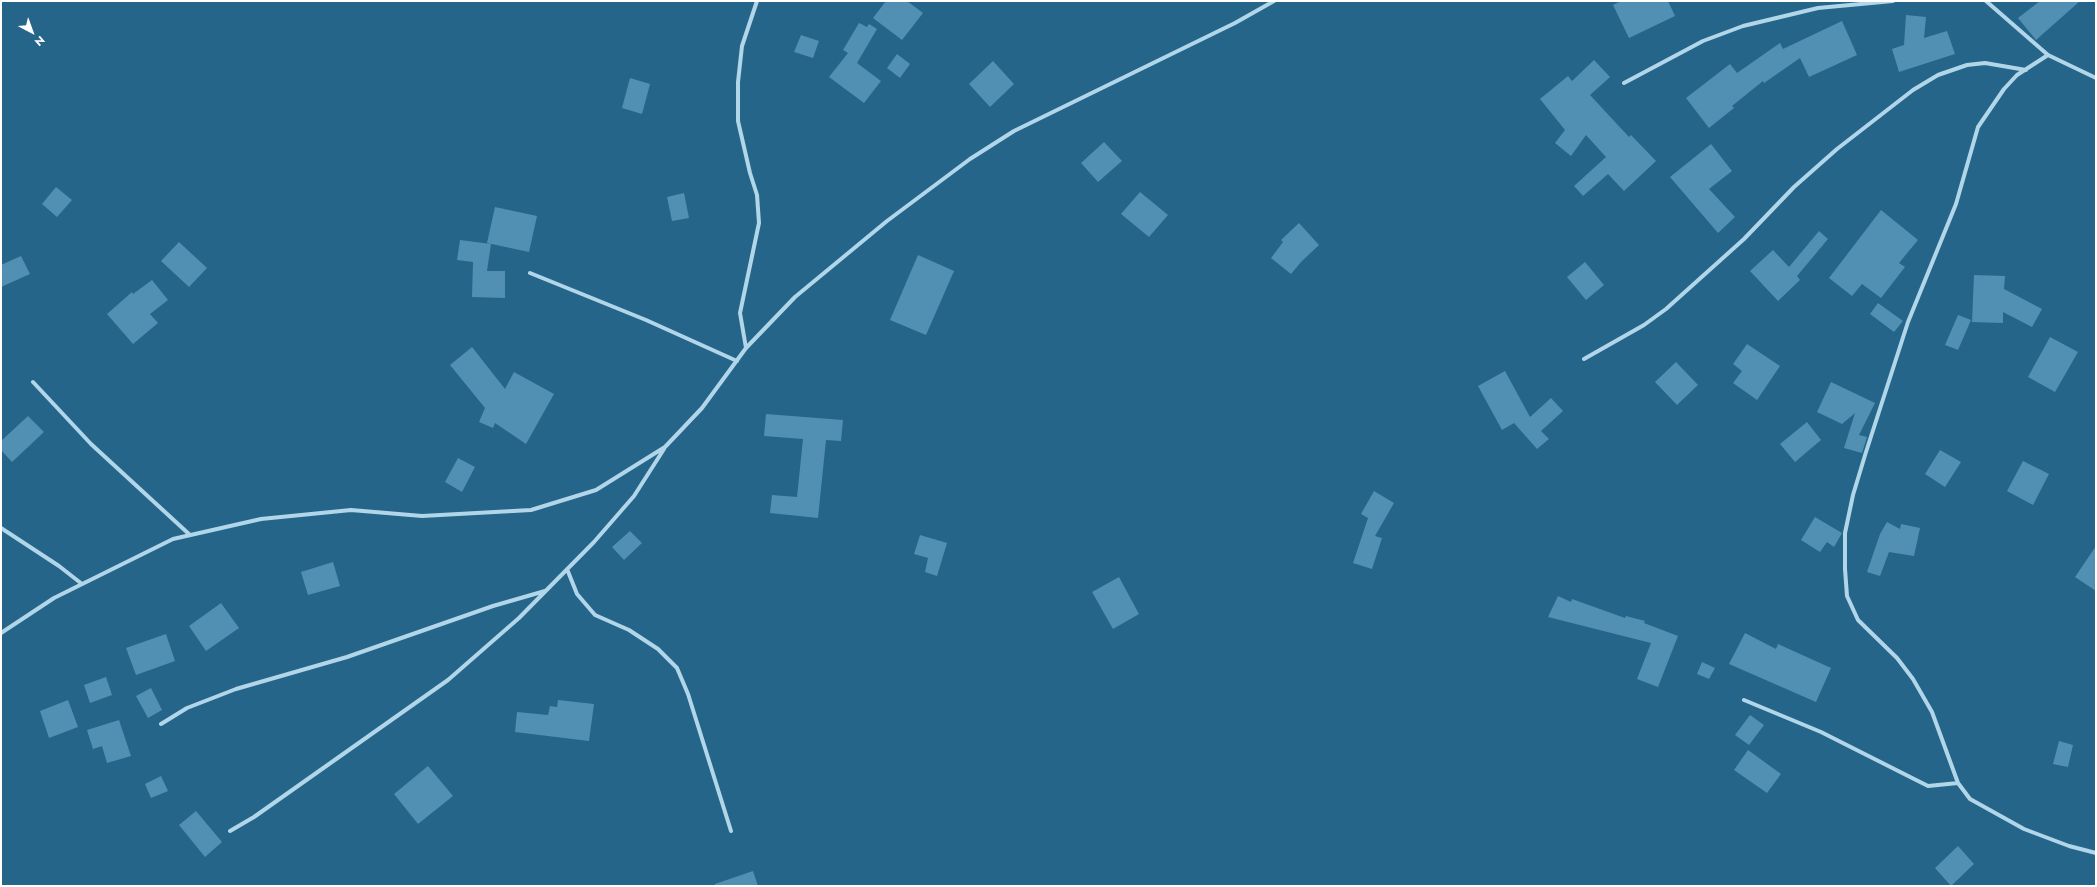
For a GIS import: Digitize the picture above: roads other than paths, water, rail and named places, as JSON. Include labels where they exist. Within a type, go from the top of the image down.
[{"type":"street","points":[[746,348],[740,313],[759,223],[757,195],[750,174],[738,121],[738,82],[742,46],[757,1]]},
{"type":"street","points":[[230,830],[261,812],[448,680],[519,618],[594,542],[634,496],[665,447],[702,408],[746,348],[795,297],[887,221],[970,159],[1014,131],[1235,23],[1274,1]]},
{"type":"street","points":[[1624,83],[1703,41],[1743,26],[1818,8],[1893,1]]},
{"type":"street","points":[[1986,1],[2048,55],[2096,78]]},
{"type":"street","points":[[2048,55],[2017,75],[2004,89],[1978,127],[1956,204],[1908,322],[1853,495],[1846,533],[1845,569],[1847,596],[1858,620],[1897,658],[1932,712],[1958,783],[1970,799],[2024,829],[2069,846],[2096,853]]},
{"type":"street","points":[[1584,358],[1644,325],[1666,309],[1744,239],[1794,187],[1826,159],[1913,90],[1938,75],[1967,65],[1985,63],[2026,70]]},
{"type":"street","points":[[530,273],[646,320],[737,361]]},
{"type":"street","points":[[33,382],[91,444],[190,535]]},
{"type":"street","points":[[1,633],[54,598],[173,539],[260,519],[351,510],[422,516],[531,510],[596,490],[665,447]]},
{"type":"street","points":[[1,528],[59,566],[82,584]]},
{"type":"street","points":[[567,569],[577,594],[594,615],[629,630],[658,648],[677,668],[688,694],[730,831]]},
{"type":"street","points":[[161,724],[187,708],[236,689],[347,657],[494,606],[546,591]]},
{"type":"street","points":[[1744,700],[1820,732],[1928,786],[1958,783]]}]
